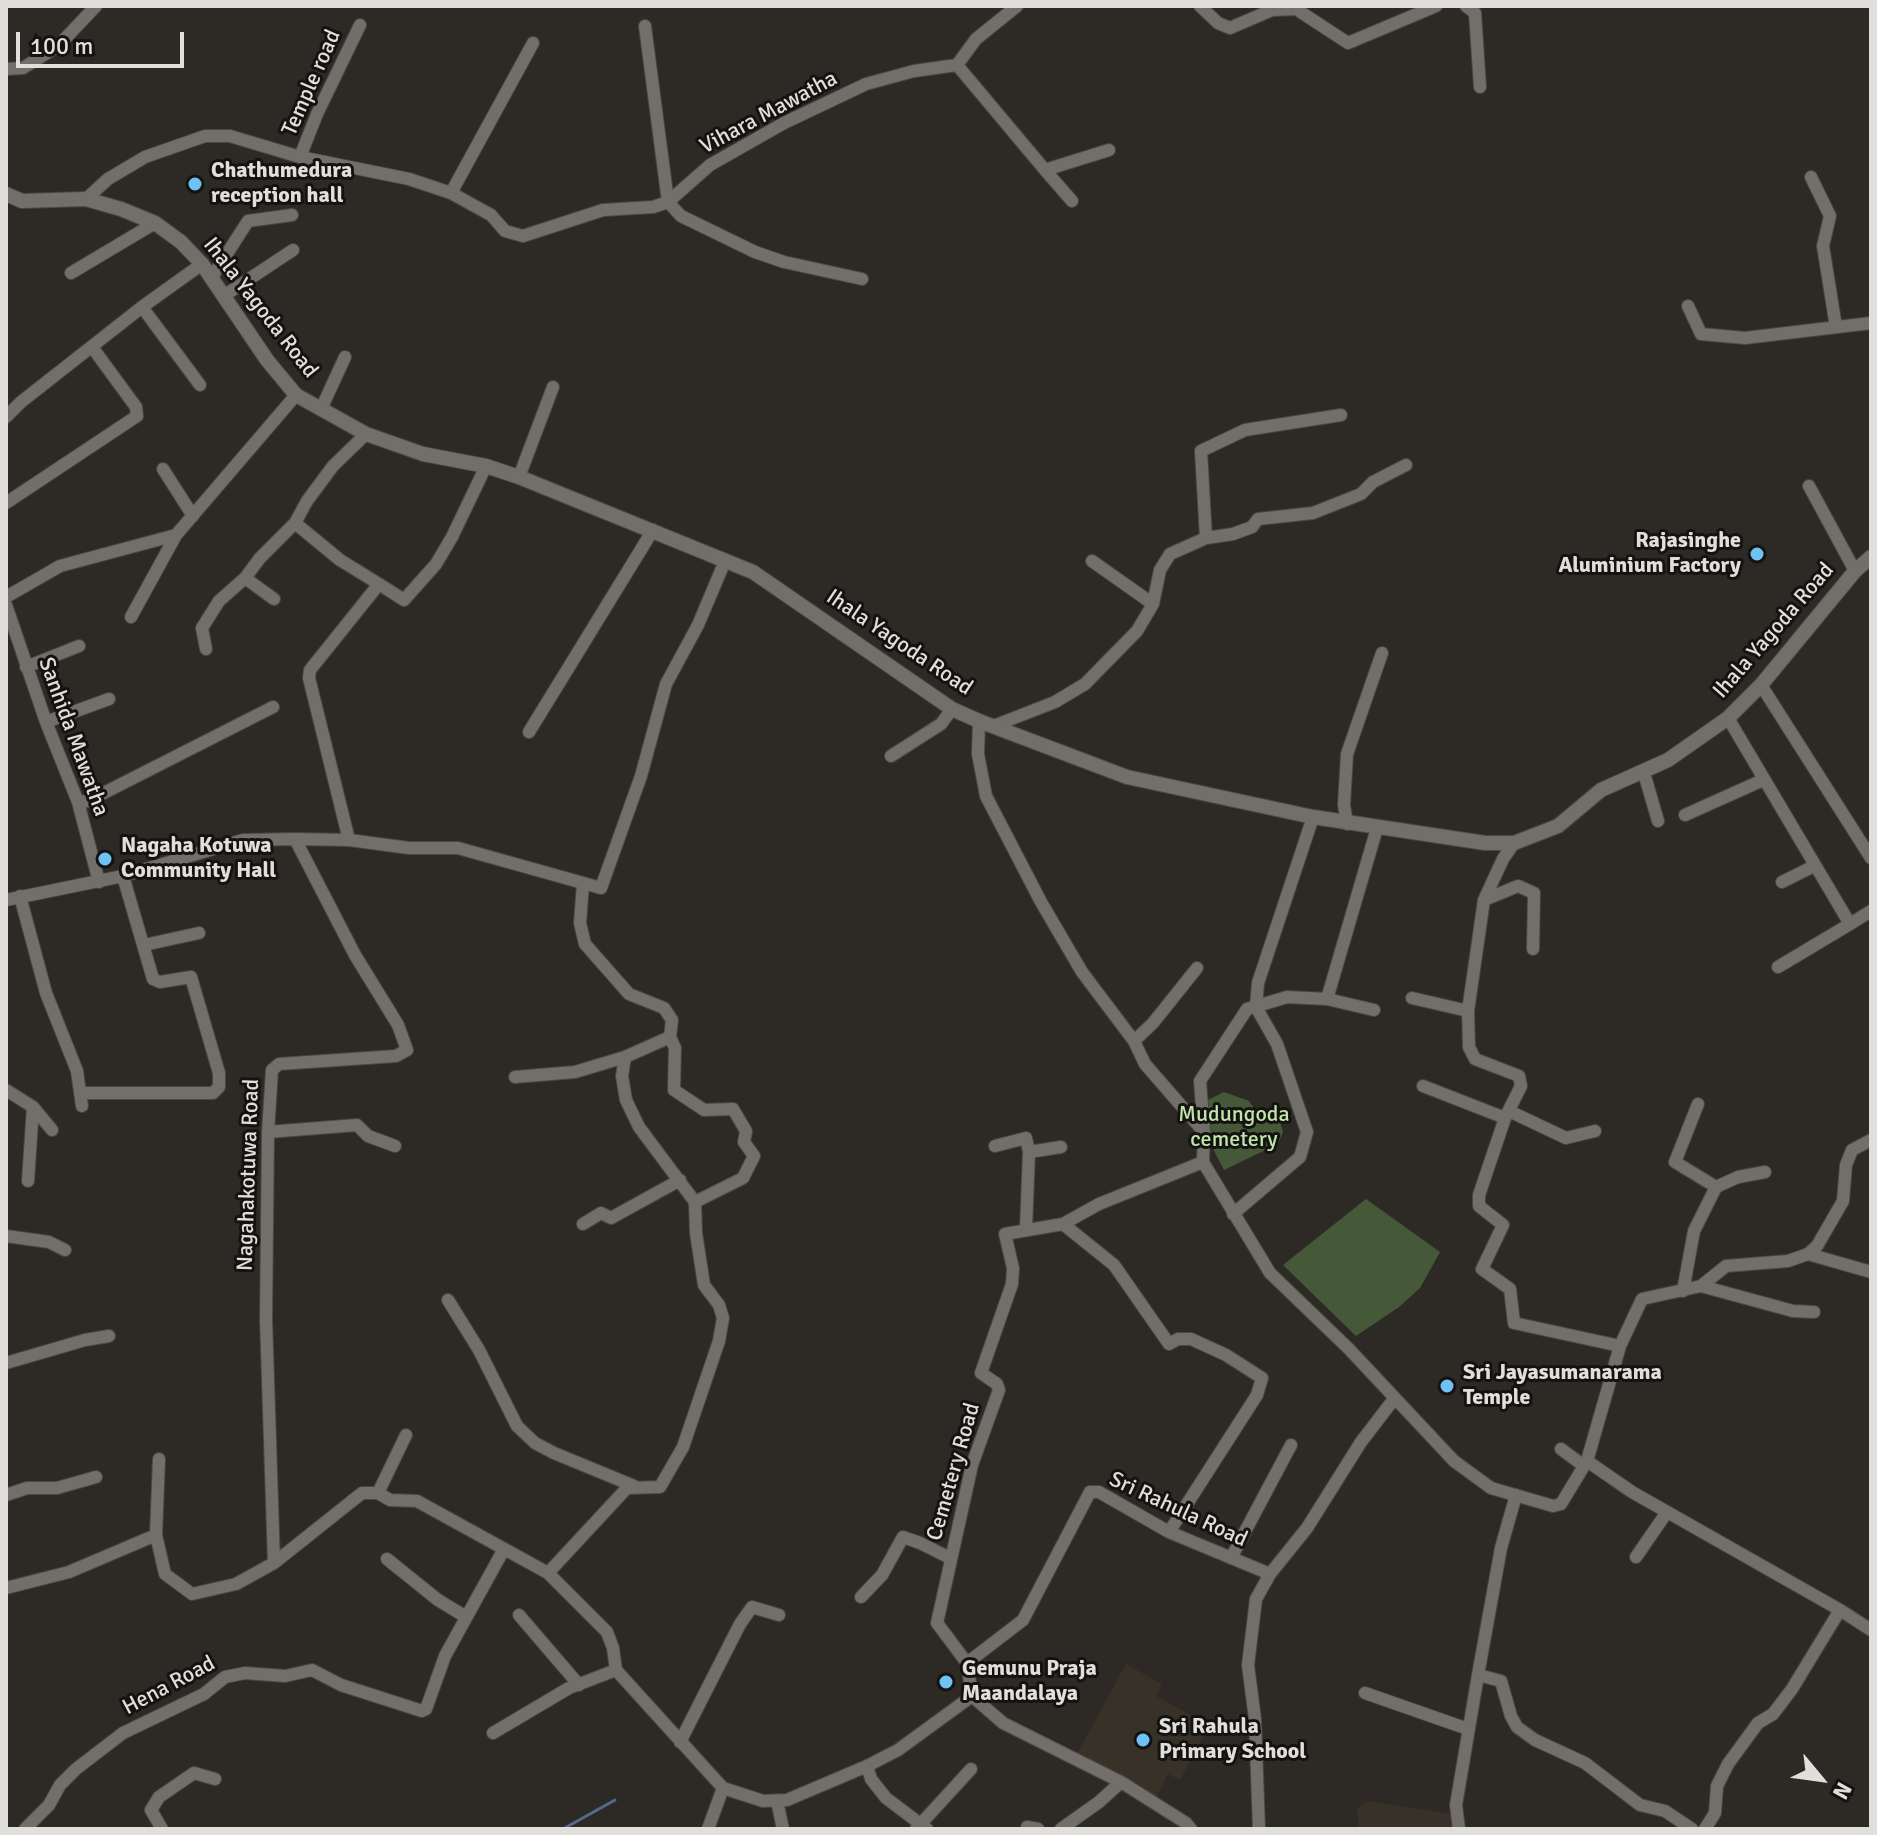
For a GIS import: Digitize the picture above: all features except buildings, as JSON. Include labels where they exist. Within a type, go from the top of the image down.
[{"type":"street","points":[[6,69],[23,68],[58,46],[96,6]]},
{"type":"street","points":[[1017,6],[976,39],[957,65],[1072,201]]},
{"type":"street","points":[[1200,6],[1218,23],[1230,28],[1272,10],[1296,9],[1348,43],[1436,6]]},
{"type":"street","points":[[1466,6],[1475,13],[1480,87]]},
{"type":"street","name":"Temple road","points":[[300,157],[360,25]]},
{"type":"street","points":[[645,26],[668,202],[681,216],[755,252],[784,262],[862,279]]},
{"type":"street","points":[[451,193],[533,43]]},
{"type":"street","name":"Vihara Mawatha","points":[[668,202],[710,165],[784,123],[852,90],[914,71],[957,65]]},
{"type":"street","points":[[86,199],[108,179],[145,157],[205,136],[230,136],[300,157],[409,179],[451,193],[491,215],[505,231],[523,236],[603,210],[653,207],[668,202]]},
{"type":"street","points":[[1045,170],[1109,150]]},
{"type":"street","points":[[1811,177],[1830,216],[1823,246],[1836,327]]},
{"type":"street","name":"Ihala Yagoda Road","points":[[6,194],[22,201],[86,199],[155,223],[181,242],[202,264],[267,360],[296,395],[366,434],[423,454],[486,466],[519,477],[753,572],[952,709],[979,721],[1127,777],[1347,824],[1485,843],[1514,843],[1558,826],[1601,790],[1668,760],[1728,718],[1761,685],[1855,571],[1871,557]]},
{"type":"street","points":[[212,277],[248,221],[292,215]]},
{"type":"street","points":[[71,273],[155,223]]},
{"type":"street","points":[[225,295],[293,250]]},
{"type":"street","points":[[6,417],[142,307],[202,264]]},
{"type":"street","points":[[1688,306],[1701,334],[1745,338],[1871,323]]},
{"type":"street","points":[[142,307],[200,385]]},
{"type":"street","points":[[6,503],[137,416],[136,407],[92,347]]},
{"type":"street","points":[[322,407],[345,357]]},
{"type":"street","points":[[519,477],[553,387]]},
{"type":"street","points":[[131,617],[176,535],[296,395]]},
{"type":"street","points":[[1206,538],[1201,451],[1245,430],[1341,415]]},
{"type":"street","points":[[206,649],[202,628],[219,601],[245,578],[295,523],[333,466],[366,434]]},
{"type":"street","points":[[996,725],[1055,702],[1085,684],[1137,631],[1153,604],[1160,570],[1170,554],[1206,538],[1252,527],[1258,519],[1313,513],[1361,494],[1373,482],[1406,465]]},
{"type":"street","points":[[295,523],[340,560],[404,600],[428,573],[452,537],[486,466]]},
{"type":"street","points":[[163,469],[193,516]]},
{"type":"street","points":[[1809,486],[1855,571]]},
{"type":"street","points":[[529,732],[653,530]]},
{"type":"street","points":[[6,597],[60,566],[176,535]]},
{"type":"street","points":[[6,900],[123,876],[243,840],[349,840],[409,848],[458,848],[601,888],[641,776],[666,684],[698,625],[725,561]]},
{"type":"street","points":[[1092,561],[1153,604]]},
{"type":"street","points":[[245,578],[274,599]]},
{"type":"street","points":[[349,840],[309,678],[310,670],[322,653],[379,584]]},
{"type":"street","name":"Sanhida Mawatha","points":[[6,605],[46,722],[78,802],[99,882]]},
{"type":"street","points":[[26,667],[79,646]]},
{"type":"street","points":[[1347,824],[1344,805],[1347,754],[1382,653]]},
{"type":"street","points":[[1761,685],[1871,858]]},
{"type":"street","points":[[46,722],[109,699]]},
{"type":"street","points":[[78,802],[88,801],[273,707]]},
{"type":"street","points":[[891,756],[941,724],[952,709]]},
{"type":"street","points":[[1728,718],[1850,924]]},
{"type":"street","points":[[979,721],[978,754],[986,796],[1041,902],[1082,972],[1134,1041],[1145,1064],[1204,1132]]},
{"type":"street","points":[[1644,773],[1658,821]]},
{"type":"street","points":[[1685,815],[1763,780]]},
{"type":"street","points":[[1233,1214],[1300,1157],[1307,1132],[1277,1044],[1256,1007],[1258,983],[1313,817]]},
{"type":"street","points":[[1327,999],[1377,828]]},
{"type":"street","name":"Nagahakotuwa Road","points":[[274,1563],[266,1319],[268,1132],[272,1070],[279,1064],[396,1056],[407,1050],[398,1025],[355,955],[295,839]]},
{"type":"street","points":[[1514,843],[1484,900],[1468,1011],[1469,1047],[1475,1059],[1519,1076],[1521,1086],[1507,1114],[1479,1195],[1479,1206],[1503,1225],[1482,1269],[1510,1289],[1514,1323],[1620,1346]]},
{"type":"street","points":[[1782,882],[1814,866]]},
{"type":"street","points":[[20,896],[46,993],[77,1071],[81,1099],[213,1093],[219,1087],[219,1073],[191,977],[160,982],[153,979],[123,876]]},
{"type":"street","points":[[583,884],[580,923],[585,944],[629,994],[664,1008],[672,1020],[670,1037],[675,1048],[674,1090],[704,1110],[733,1109],[746,1131],[744,1142],[754,1156],[743,1178],[695,1202]]},
{"type":"street","points":[[1484,900],[1518,886],[1534,893],[1533,949]]},
{"type":"street","points":[[1778,967],[1871,911]]},
{"type":"street","points":[[144,945],[199,933]]},
{"type":"street","points":[[1134,1041],[1153,1023],[1197,968]]},
{"type":"street","points":[[1374,1010],[1327,999],[1287,997],[1247,1009],[1200,1081],[1203,1162],[1270,1273],[1349,1349],[1454,1461],[1491,1488],[1553,1506],[1561,1504],[1585,1464],[1620,1346],[1642,1299],[1701,1286],[1726,1266],[1788,1261],[1808,1254],[1817,1246],[1843,1201],[1846,1165],[1852,1150],[1871,1140]]},
{"type":"street","points":[[1412,998],[1468,1011]]},
{"type":"street","points":[[515,1077],[575,1072],[625,1057],[670,1037]]},
{"type":"street","points":[[548,1573],[627,1488],[660,1487],[667,1478],[683,1447],[719,1341],[723,1318],[719,1305],[704,1285],[695,1202],[639,1127],[626,1100],[622,1076],[625,1057]]},
{"type":"street","points":[[1423,1086],[1566,1138],[1595,1131]]},
{"type":"street","points":[[6,1090],[33,1107],[52,1130]]},
{"type":"street","points":[[1698,1104],[1675,1162],[1716,1187]]},
{"type":"street","points":[[28,1181],[33,1107]]},
{"type":"street","points":[[268,1132],[357,1125],[368,1136],[395,1146]]},
{"type":"street","points":[[995,1146],[1026,1138],[1029,1152],[1026,1229],[1063,1224],[1099,1204],[1203,1162]]},
{"type":"street","points":[[1029,1152],[1061,1147]]},
{"type":"street","points":[[1683,1291],[1694,1231],[1716,1187],[1738,1177],[1765,1172]]},
{"type":"street","points":[[583,1224],[601,1213],[611,1218],[680,1180]]},
{"type":"street","points":[[1063,1224],[1114,1265],[1169,1344],[1178,1339],[1191,1339],[1226,1355],[1262,1378],[1257,1395],[1169,1532]]},
{"type":"street","name":"Cemetery Road","points":[[972,1696],[967,1663],[937,1623],[972,1465],[999,1390],[997,1384],[981,1373],[1012,1284],[1013,1268],[1005,1234],[1026,1229]]},
{"type":"street","points":[[6,1236],[49,1242],[65,1250]]},
{"type":"street","points":[[1808,1254],[1871,1272]]},
{"type":"street","points":[[1701,1286],[1793,1311],[1814,1312]]},
{"type":"street","points":[[448,1300],[479,1350],[517,1426],[535,1443],[554,1453],[636,1486]]},
{"type":"street","points":[[6,1363],[109,1336]]},
{"type":"street","points":[[1259,1829],[1255,1719],[1248,1665],[1256,1599],[1270,1574],[1307,1528],[1361,1442],[1394,1399]]},
{"type":"street","points":[[378,1493],[406,1435]]},
{"type":"street","points":[[1231,1558],[1291,1445]]},
{"type":"street","points":[[1561,1449],[1871,1630]]},
{"type":"street","points":[[159,1459],[156,1535],[165,1574],[192,1594],[236,1584],[274,1563],[362,1493],[378,1493],[390,1500],[417,1501],[548,1573],[607,1632],[616,1670],[723,1788],[763,1801],[787,1800],[898,1750],[972,1696],[1003,1723],[1121,1782],[1191,1829]]},
{"type":"street","points":[[6,1495],[27,1488],[57,1488],[96,1477]]},
{"type":"street","name":"Sri Rahula Road","points":[[967,1663],[1023,1620],[1090,1492],[1099,1492],[1169,1532],[1270,1574]]},
{"type":"street","points":[[1459,1829],[1456,1805],[1468,1729],[1501,1548],[1516,1495]]},
{"type":"street","points":[[1636,1557],[1667,1512]]},
{"type":"street","points":[[6,1588],[69,1572],[156,1535]]},
{"type":"street","points":[[861,1597],[882,1575],[903,1537],[950,1558]]},
{"type":"street","name":"Hena Road","points":[[25,1829],[49,1805],[60,1785],[111,1742],[123,1733],[204,1694],[225,1677],[245,1673],[285,1676],[312,1670],[341,1685],[422,1711],[426,1709],[445,1656],[504,1549]]},
{"type":"street","points":[[387,1559],[438,1600],[466,1617]]},
{"type":"street","points":[[680,1742],[740,1624],[752,1607],[779,1615]]},
{"type":"street","points":[[1705,1829],[1715,1813],[1717,1786],[1728,1764],[1758,1723],[1773,1714],[1792,1689],[1840,1610]]},
{"type":"street","points":[[519,1615],[579,1685]]},
{"type":"street","points":[[493,1733],[579,1685],[616,1670]]},
{"type":"street","points":[[1478,1675],[1501,1681],[1517,1727],[1535,1740],[1585,1763],[1640,1805],[1665,1811],[1692,1829]]},
{"type":"street","points":[[1365,1693],[1468,1729]]},
{"type":"street","points":[[867,1766],[871,1779],[886,1798],[921,1827],[971,1769]]},
{"type":"street","points":[[162,1829],[151,1810],[159,1797],[194,1773],[215,1779]]},
{"type":"street","points":[[1061,1829],[1121,1782]]},
{"type":"street","points":[[708,1829],[723,1788]]},
{"type":"street","points":[[777,1801],[783,1829]]},
{"type":"shaded area","name":"Sri Rahula Primary School","points":[[1126,1664],[1162,1684],[1156,1696],[1209,1725],[1180,1780],[1168,1774],[1156,1797],[1077,1754]]},
{"type":"shaded area","points":[[1368,1801],[1452,1814],[1453,1829],[1359,1829],[1357,1809]]},
{"type":"green space","name":"Mudungoda cemetery","points":[[1224,1092],[1249,1101],[1258,1114],[1280,1122],[1283,1132],[1278,1144],[1224,1170],[1192,1108]]},
{"type":"green space","points":[[1366,1199],[1440,1252],[1420,1288],[1399,1307],[1356,1336],[1283,1265]]},
{"type":"waterway","points":[[563,1829],[615,1800]]},
{"type":"place","name":"Chathumedura reception hall","points":[[195,184]]},
{"type":"place","name":"Rajasinghe Aluminium Factory","points":[[1757,554]]},
{"type":"place","name":"Nagaha Kotuwa Community Hall","points":[[105,859]]},
{"type":"place","name":"Sri Jayasumanarama Temple","points":[[1447,1386]]},
{"type":"place","name":"Gemunu Praja Maandalaya","points":[[946,1682]]},
{"type":"place","name":"Sri Rahula Primary School","points":[[1143,1740]]}]
